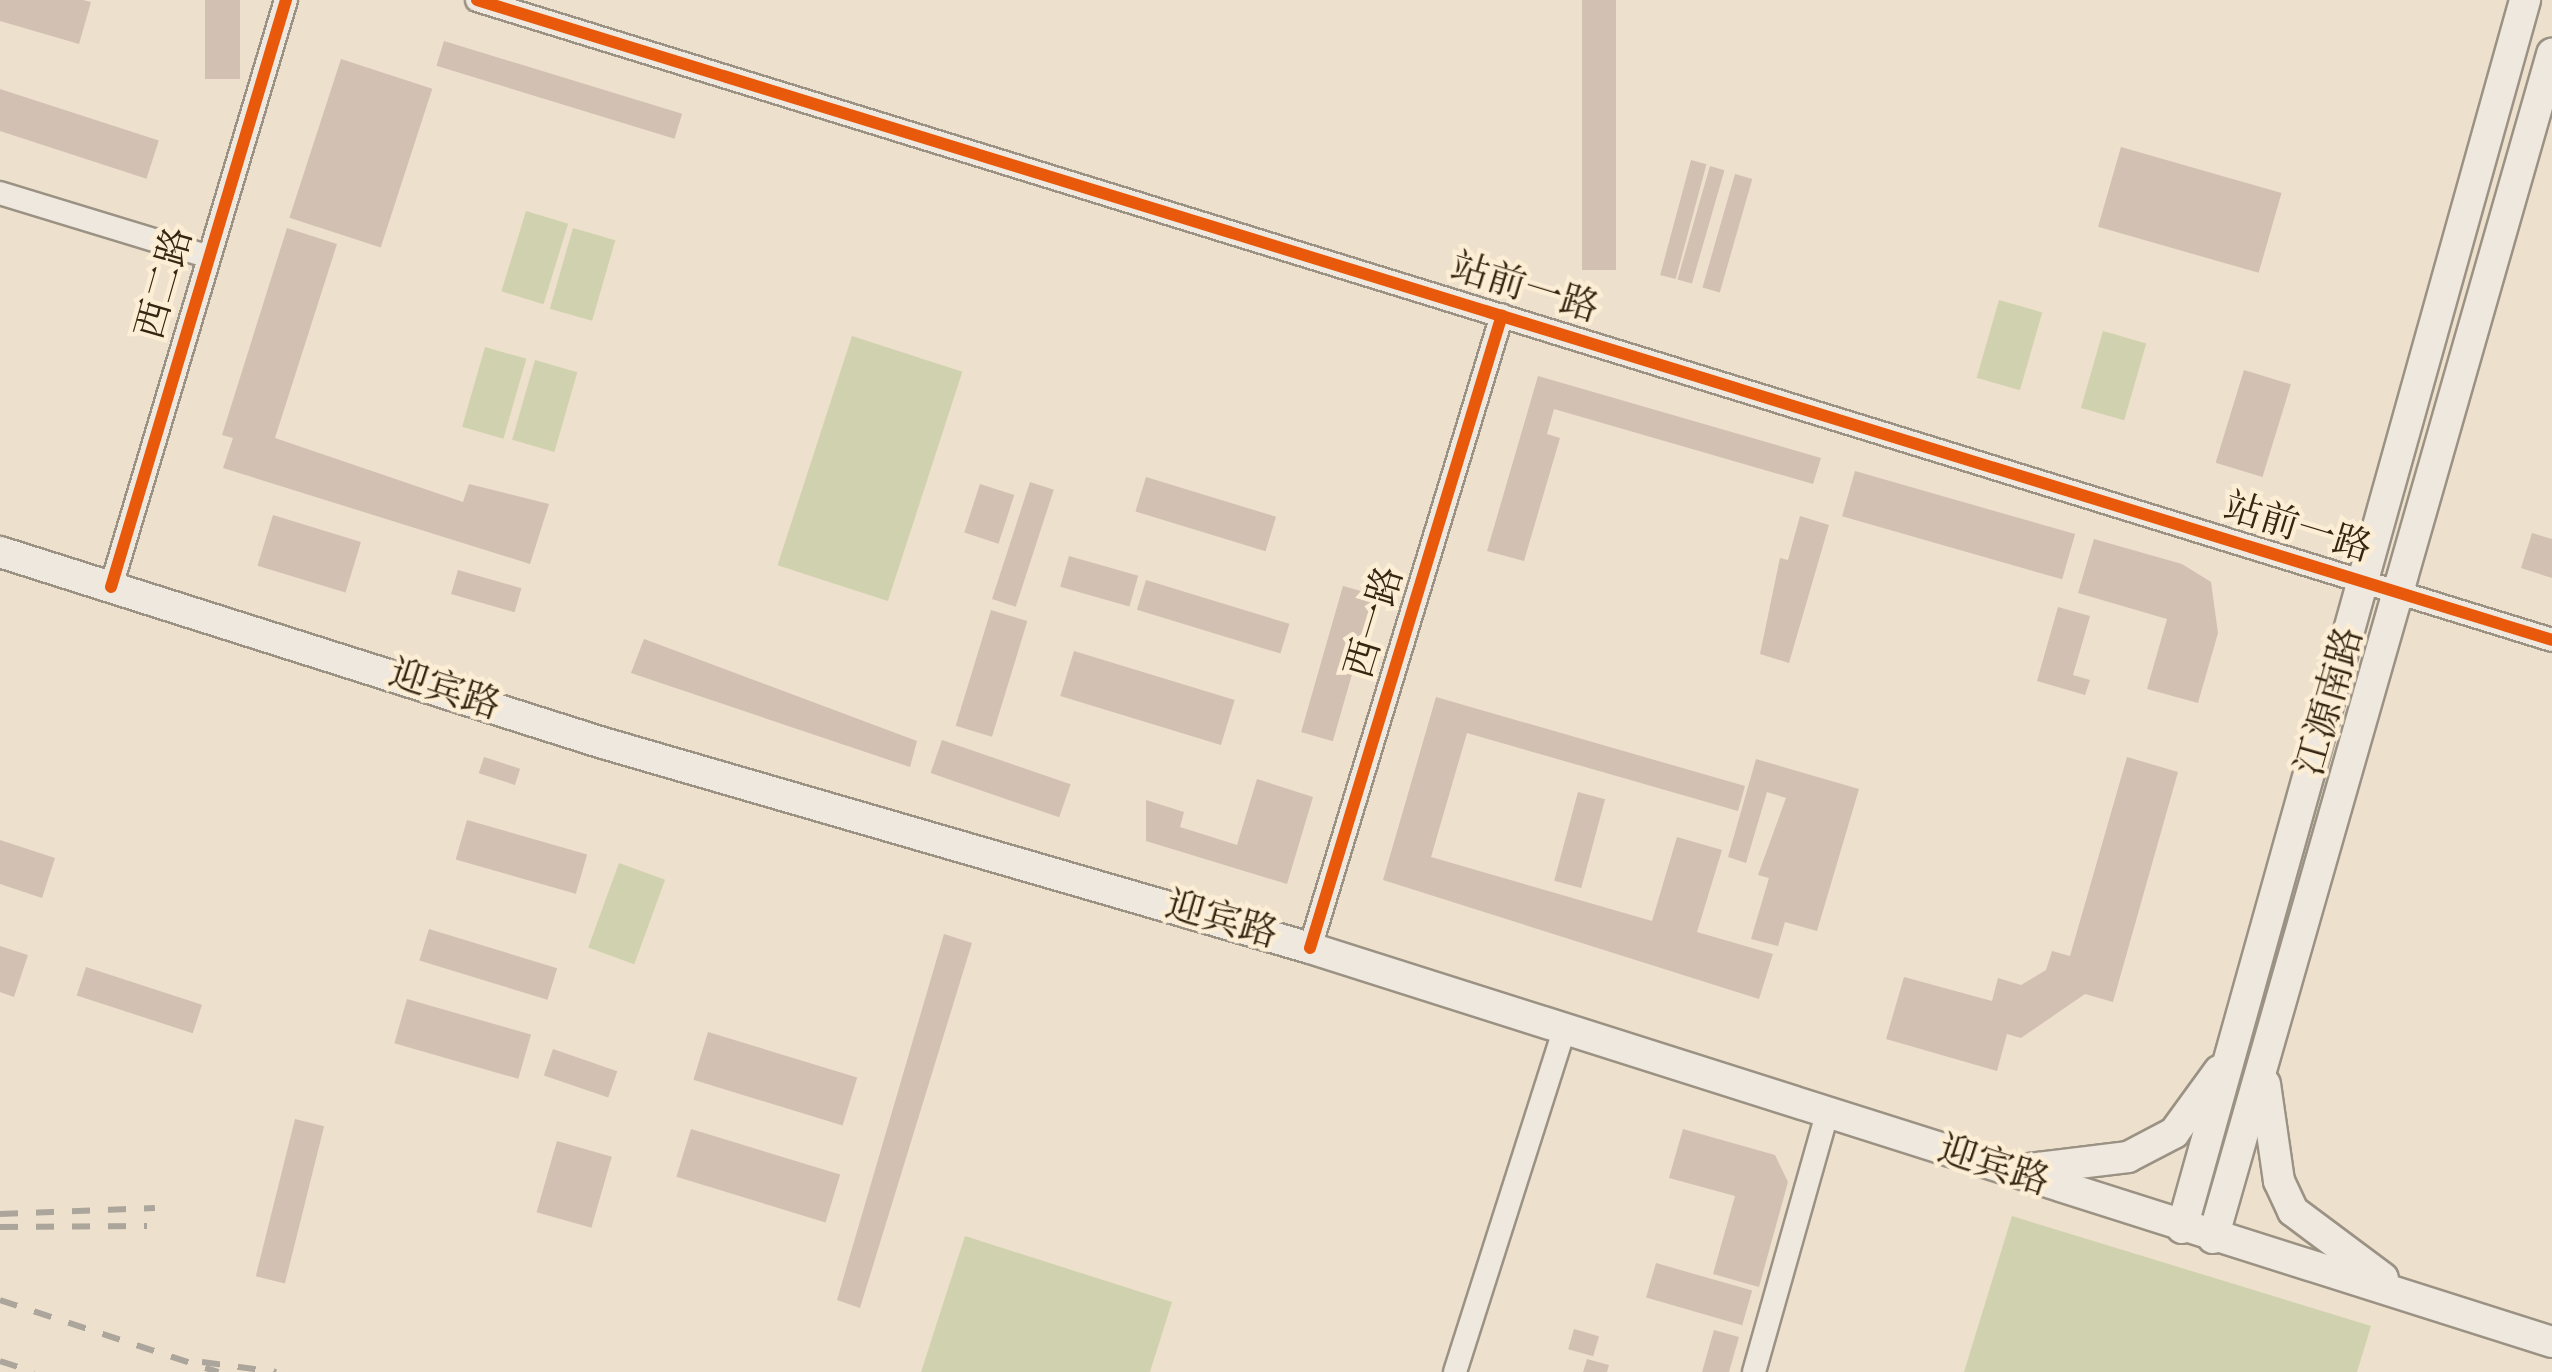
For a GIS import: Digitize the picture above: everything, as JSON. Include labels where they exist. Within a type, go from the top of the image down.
[{"type":"main road","name":"江源南路","points":[[2182,1228],[2366,583],[2525,0]]},
{"type":"main road","name":"江源南路","points":[[2214,1238],[2403,594],[2552,54]]},
{"type":"main road","name":"迎宾路","points":[[0,552],[603,743],[1310,948],[2182,1228],[2552,1342]]},
{"type":"main road","points":[[1992,1167],[2060,1170],[2128,1157],[2174,1133],[2232,1052]]},
{"type":"main road","points":[[2263,1069],[2279,1181],[2294,1211],[2323,1240],[2430,1304]]},
{"type":"street","name":"西二路","points":[[111,587],[206,256],[286,0]]},
{"type":"street","name":"站前一路","points":[[477,0],[2552,640]]},
{"type":"street","points":[[0,193],[206,256]]},
{"type":"street","name":"西一路","points":[[1310,948],[1502,314]]},
{"type":"street","points":[[1455,1372],[1564,1030]]},
{"type":"street","points":[[1754,1372],[1827,1114]]},
{"type":"green space","points":[[526,211],[568,224],[544,304],[501,291]]},
{"type":"green space","points":[[573,228],[615,240],[592,321],[550,309]]},
{"type":"green space","points":[[1999,300],[2042,312],[2020,390],[1977,378]]},
{"type":"green space","points":[[2103,331],[2146,343],[2124,420],[2081,408]]},
{"type":"green space","points":[[852,336],[962,372],[888,601],[778,565]]},
{"type":"green space","points":[[485,347],[526,359],[503,439],[462,427]]},
{"type":"green space","points":[[535,360],[577,372],[554,452],[512,440]]},
{"type":"green space","points":[[619,863],[665,880],[634,964],[588,948]]},
{"type":"green space","points":[[2012,1216],[2371,1326],[2357,1372],[1964,1372]]},
{"type":"green space","points":[[965,1236],[1172,1302],[1150,1372],[921,1372]]},
{"type":"building","points":[[0,0],[91,2],[79,44],[0,21]]},
{"type":"building","points":[[205,0],[240,0],[240,79],[205,79]]},
{"type":"building","points":[[1582,0],[1616,0],[1616,270],[1582,270]]},
{"type":"building","points":[[444,41],[682,114],[675,139],[436,66]]},
{"type":"building","points":[[341,59],[432,89],[381,247],[289,218]]},
{"type":"building","points":[[0,89],[159,141],[146,179],[0,131]]},
{"type":"building","points":[[2121,147],[2282,193],[2259,273],[2098,227]]},
{"type":"building","points":[[1691,160],[1706,164],[1676,279],[1660,275]]},
{"type":"building","points":[[1710,166],[1724,170],[1692,284],[1677,279]]},
{"type":"building","points":[[1735,174],[1752,179],[1720,292],[1702,287]]},
{"type":"building","points":[[287,228],[337,244],[275,438],[463,502],[469,484],[549,504],[530,564],[223,468],[233,438],[222,435]]},
{"type":"building","points":[[2244,370],[2291,384],[2262,477],[2216,463]]},
{"type":"building","points":[[1538,376],[1821,458],[1813,484],[1554,409],[1547,434],[1560,438],[1524,561],[1487,551]]},
{"type":"building","points":[[1855,471],[2075,534],[2062,579],[1842,516]]},
{"type":"building","points":[[1146,477],[1276,517],[1266,551],[1135,511]]},
{"type":"building","points":[[1030,482],[1054,490],[1016,607],[992,599]]},
{"type":"building","points":[[980,484],[1014,495],[998,544],[964,533]]},
{"type":"building","points":[[273,515],[361,542],[345,593],[258,566]]},
{"type":"building","points":[[1800,516],[1829,525],[1789,663],[1760,654],[1780,558],[1788,560]]},
{"type":"building","points":[[2532,533],[2552,539],[2552,578],[2521,568]]},
{"type":"building","points":[[2094,539],[2182,564],[2211,582],[2218,633],[2198,703],[2147,689],[2167,619],[2078,593]]},
{"type":"building","points":[[1069,556],[1138,576],[1129,607],[1060,587]]},
{"type":"building","points":[[458,570],[521,588],[515,612],[451,594]]},
{"type":"building","points":[[1146,580],[1289,624],[1280,654],[1137,610]]},
{"type":"building","points":[[1343,586],[1375,595],[1333,741],[1301,732]]},
{"type":"building","points":[[2058,607],[2090,616],[2073,675],[2090,680],[2085,695],[2037,681]]},
{"type":"building","points":[[991,610],[1027,621],[992,737],[956,726]]},
{"type":"building","points":[[644,639],[917,741],[910,767],[631,673]]},
{"type":"building","points":[[1074,651],[1235,700],[1221,745],[1060,696]]},
{"type":"building","points":[[1436,697],[1745,786],[1738,811],[1467,733],[1431,857],[1652,921],[1677,837],[1722,850],[1697,932],[1773,954],[1759,999],[1383,880]]},
{"type":"building","points":[[942,740],[1071,784],[1059,817],[931,773]]},
{"type":"building","points":[[484,757],[520,769],[515,785],[479,773]]},
{"type":"building","points":[[2127,757],[2178,772],[2113,1002],[2085,994],[2021,1038],[2007,1034],[1997,1071],[1886,1039],[1904,977],[1992,1001],[1998,978],[2021,985],[2046,970],[2052,951],[2070,956]]},
{"type":"building","points":[[1756,759],[1859,789],[1817,931],[1785,922],[1778,946],[1751,939],[1769,878],[1758,875],[1786,798],[1767,792],[1746,863],[1728,857]]},
{"type":"building","points":[[1257,779],[1313,797],[1287,884],[1146,841],[1146,800],[1184,812],[1180,827],[1237,845]]},
{"type":"building","points":[[1578,792],[1605,799],[1581,888],[1554,881]]},
{"type":"building","points":[[467,820],[587,854],[576,894],[456,859]]},
{"type":"building","points":[[0,840],[55,858],[42,898],[0,884]]},
{"type":"building","points":[[429,929],[557,968],[547,1000],[419,961]]},
{"type":"building","points":[[944,934],[972,943],[860,1308],[837,1300]]},
{"type":"building","points":[[0,946],[28,955],[14,997],[0,992]]},
{"type":"building","points":[[86,967],[202,1005],[193,1033],[77,996]]},
{"type":"building","points":[[407,999],[531,1035],[518,1079],[394,1043]]},
{"type":"building","points":[[708,1032],[857,1078],[843,1125],[693,1080]]},
{"type":"building","points":[[553,1049],[617,1071],[608,1098],[544,1075]]},
{"type":"building","points":[[295,1119],[324,1126],[285,1283],[256,1276]]},
{"type":"building","points":[[691,1129],[840,1175],[826,1222],[676,1177]]},
{"type":"building","points":[[1683,1129],[1775,1155],[1788,1182],[1759,1287],[1713,1274],[1735,1196],[1669,1178]]},
{"type":"building","points":[[557,1141],[612,1157],[591,1228],[537,1212]]},
{"type":"building","points":[[1656,1263],[1752,1291],[1742,1325],[1646,1298]]},
{"type":"building","points":[[1574,1329],[1599,1336],[1593,1356],[1568,1349]]},
{"type":"building","points":[[1714,1330],[1739,1337],[1729,1372],[1702,1372]]},
{"type":"building","points":[[1587,1359],[1609,1365],[1607,1372],[1583,1372]]},
{"type":"railway","points":[[0,1214],[155,1208]]},
{"type":"railway","points":[[0,1227],[147,1226]]},
{"type":"railway","points":[[0,1300],[218,1372]]},
{"type":"railway","points":[[0,1361],[34,1372]]},
{"type":"railway","points":[[202,1362],[276,1372]]},
{"type":"cycle path","points":[[111,587],[286,0]]},
{"type":"cycle path","points":[[477,0],[2552,640]]},
{"type":"cycle path","points":[[1310,948],[1502,315]]}]
